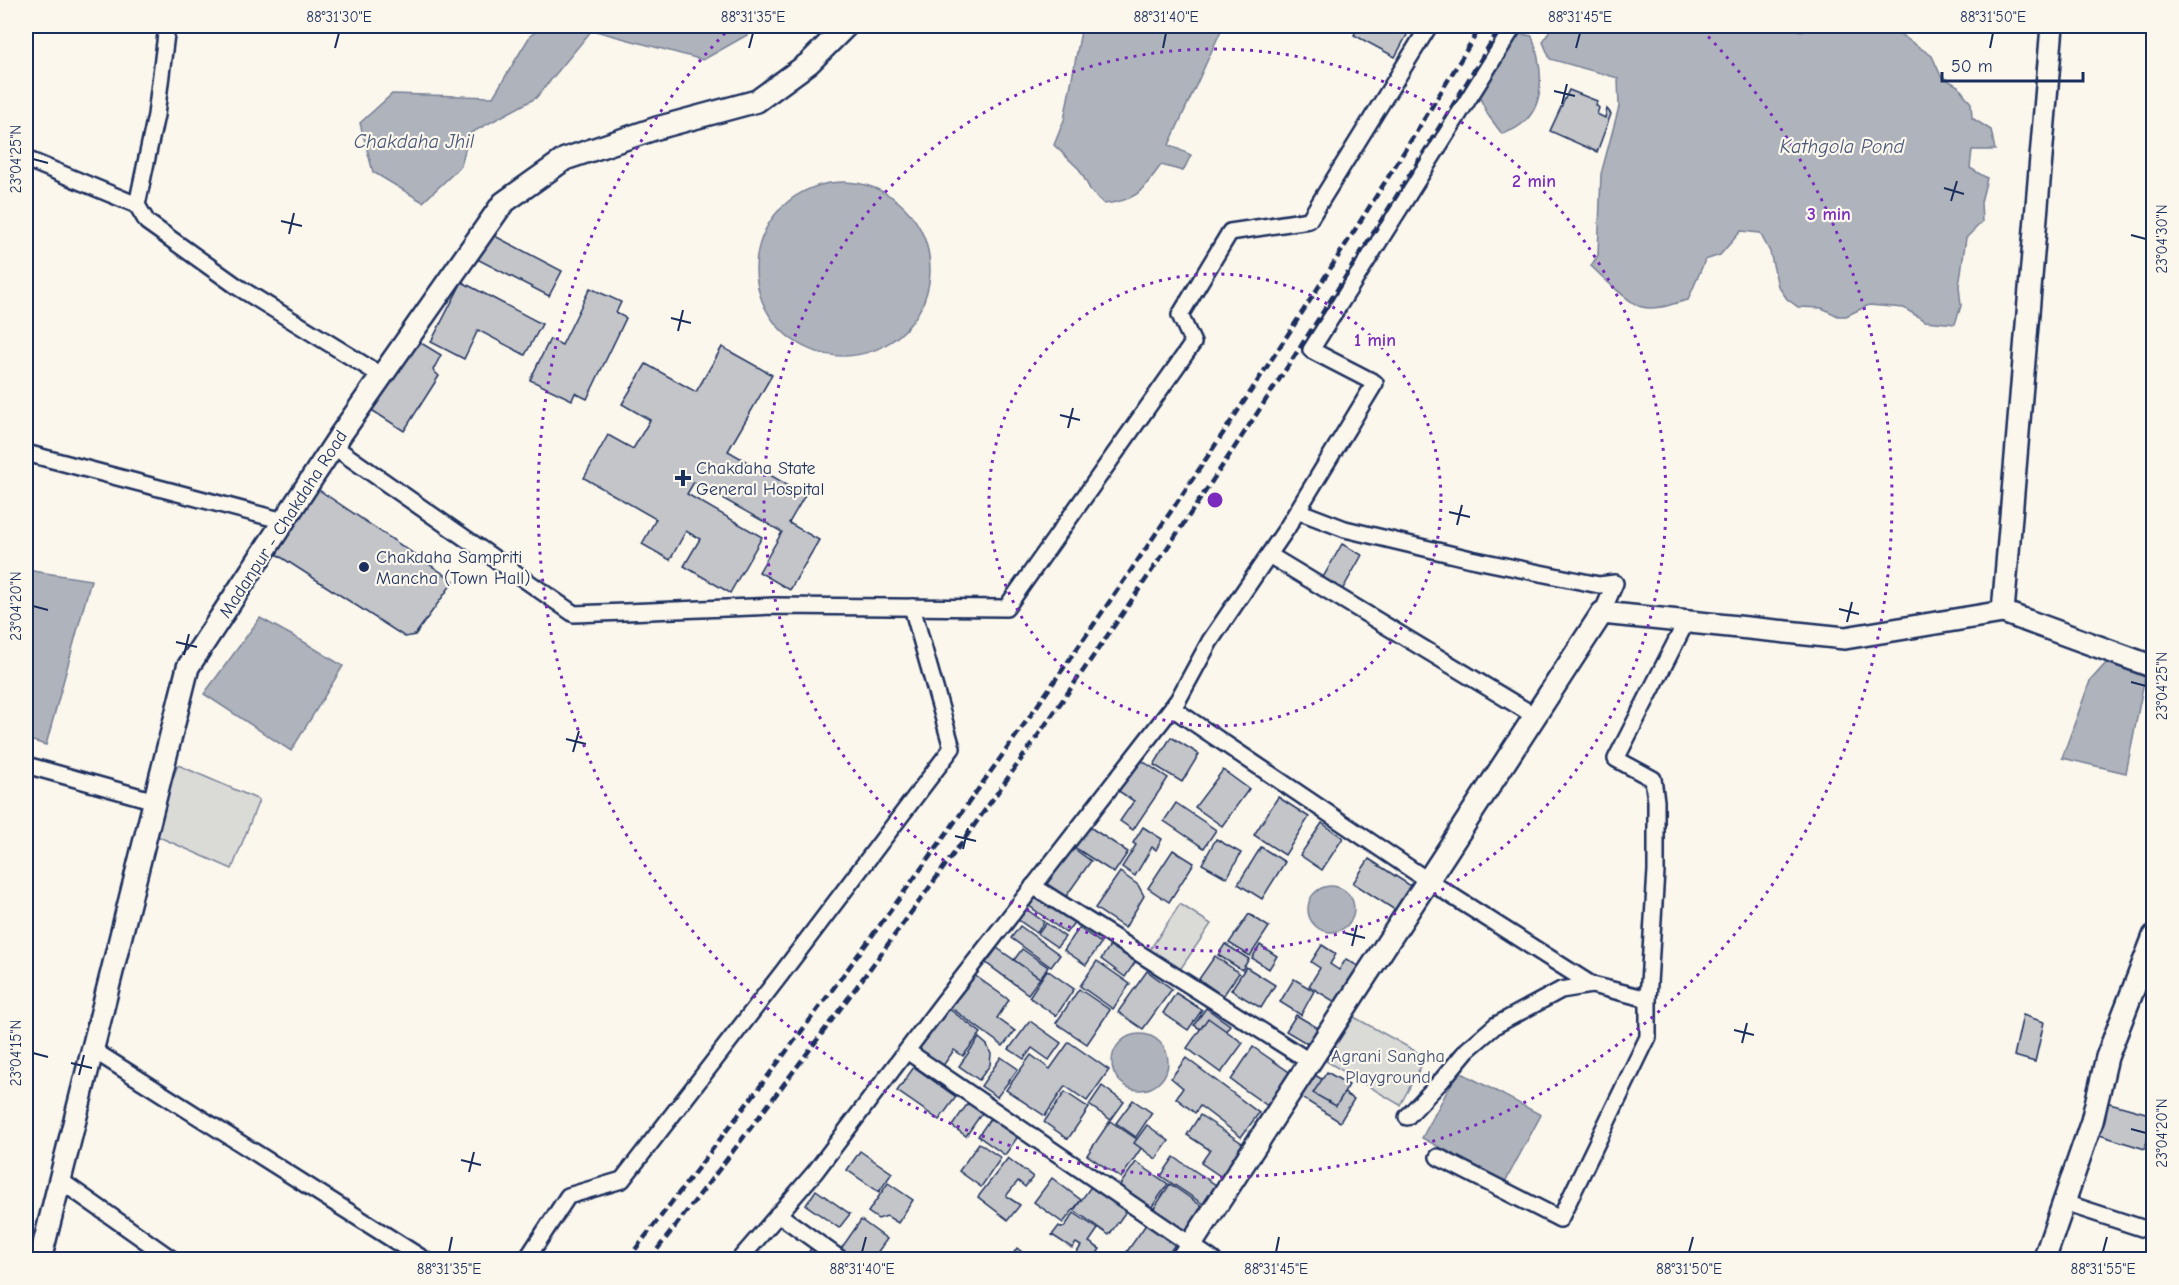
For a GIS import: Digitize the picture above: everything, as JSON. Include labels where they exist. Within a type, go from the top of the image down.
[{"type":"main road","name":"Madanpur - Chakdaha Road","points":[[40,1260],[188,667],[333,446],[503,203],[564,159],[657,128],[757,101],[809,63],[846,26]]},
{"type":"main road","points":[[2003,612],[2052,26]]},
{"type":"main road","points":[[1186,1252],[1602,613],[1845,638],[2003,612],[2154,667]]},
{"type":"main road","points":[[2044,1260],[2062,1202],[2092,1121],[2107,1057],[2154,936]]},
{"type":"street","points":[[137,205],[156,115],[167,26]]},
{"type":"street","points":[[333,446],[574,614],[775,606],[1006,608],[1193,343],[1180,315],[1230,232],[1310,220],[1429,26]]},
{"type":"street","points":[[739,1260],[815,1172],[1172,708],[1210,640],[1298,511],[1374,382],[1311,350],[1514,26]]},
{"type":"street","points":[[26,159],[137,205],[147,222],[238,287],[347,357],[382,376]]},
{"type":"street","points":[[26,453],[284,521]]},
{"type":"street","points":[[1298,511],[1345,529],[1471,560],[1599,585],[1616,583],[1602,613]]},
{"type":"street","points":[[1269,555],[1535,716]]},
{"type":"street","points":[[532,1260],[530,1254],[568,1196],[622,1180],[952,748],[912,607]]},
{"type":"street","points":[[1438,1156],[1560,1219],[1648,1036],[1656,871],[1656,801],[1653,779],[1616,759],[1686,622]]},
{"type":"street","points":[[1172,708],[1427,880],[1592,984],[1648,999]]},
{"type":"street","points":[[26,765],[155,801]]},
{"type":"street","points":[[1033,886],[1309,1061]]},
{"type":"street","points":[[1407,1117],[1467,1050],[1496,1025],[1561,990],[1592,984]]},
{"type":"street","points":[[93,1050],[425,1260]]},
{"type":"street","points":[[907,1051],[1186,1252],[1213,1260]]},
{"type":"street","points":[[61,1181],[173,1260]]},
{"type":"street","points":[[2062,1202],[2154,1232]]},
{"type":"street","points":[[778,1214],[842,1260]]},
{"type":"green space","points":[[178,765],[259,800],[232,869],[150,833]]},
{"type":"green space","points":[[1180,904],[1211,924],[1175,977],[1145,957]]},
{"type":"green space","name":"Agrani Sangha Playground","points":[[1354,1017],[1426,1057],[1400,1105],[1326,1061]]},
{"type":"water","name":"Chakdaha Jhil","points":[[543,26],[763,26],[703,60],[592,30],[536,98],[469,134],[461,166],[423,202],[373,172],[360,123],[392,94],[493,97],[530,36]]},
{"type":"water","points":[[1082,26],[1223,26],[1169,145],[1191,155],[1183,171],[1161,165],[1138,193],[1125,200],[1104,204],[1091,191],[1079,169],[1054,145],[1064,120]]},
{"type":"water","name":"Kathgola Pond","points":[[1552,26],[1785,26],[1801,31],[1819,26],[1888,26],[1932,56],[1941,76],[1958,86],[1971,103],[1972,118],[1991,130],[1995,150],[1972,150],[1970,168],[1987,178],[1981,202],[1982,222],[1966,238],[1959,286],[1961,306],[1955,324],[1925,321],[1904,308],[1869,305],[1846,316],[1838,316],[1822,308],[1798,307],[1787,299],[1778,286],[1770,252],[1760,233],[1741,231],[1720,255],[1705,260],[1688,300],[1653,308],[1642,307],[1631,301],[1591,266],[1598,255],[1601,174],[1619,107],[1618,78],[1550,59],[1543,42]]},
{"type":"water","points":[[1516,33],[1532,36],[1539,65],[1539,94],[1528,118],[1517,127],[1502,134],[1488,115],[1478,94]]},
{"type":"water","points":[[843,182],[860,183],[876,188],[892,196],[905,207],[916,220],[924,236],[929,252],[929,286],[924,302],[916,318],[905,331],[892,342],[876,350],[860,355],[843,356],[826,355],[810,350],[794,342],[781,331],[770,318],[762,302],[757,286],[756,269],[757,252],[762,236],[770,220],[781,207],[794,196],[810,188],[826,183]]},
{"type":"water","points":[[26,570],[91,580],[46,745],[26,739]]},
{"type":"water","points":[[260,618],[343,666],[291,751],[204,694]]},
{"type":"water","points":[[2108,661],[2145,677],[2126,773],[2062,758],[2090,681]]},
{"type":"water","points":[[1331,886],[1340,887],[1348,892],[1353,900],[1353,918],[1348,926],[1340,931],[1331,932],[1322,931],[1314,926],[1309,918],[1308,909],[1309,900],[1314,892],[1322,887]]},
{"type":"water","points":[[1135,1034],[1145,1034],[1160,1042],[1166,1051],[1168,1062],[1166,1073],[1160,1082],[1145,1090],[1135,1090],[1124,1085],[1117,1078],[1112,1067],[1112,1057],[1117,1046],[1124,1039]]},
{"type":"water","points":[[1458,1071],[1541,1115],[1505,1182],[1422,1138]]},
{"type":"building","points":[[1359,26],[1398,26],[1409,31],[1395,57],[1354,35]]},
{"type":"building","points":[[1569,90],[1597,101],[1596,105],[1599,108],[1597,114],[1605,118],[1607,109],[1611,114],[1597,152],[1550,131]]},
{"type":"building","points":[[491,234],[562,271],[549,296],[477,259]]},
{"type":"building","points":[[462,282],[542,324],[525,355],[478,330],[464,359],[431,342]]},
{"type":"building","points":[[590,288],[621,302],[616,313],[626,318],[587,399],[575,393],[572,400],[530,380],[550,339],[562,345]]},
{"type":"building","points":[[416,340],[441,355],[433,370],[439,376],[404,431],[370,409]]},
{"type":"building","points":[[722,347],[772,375],[728,451],[805,495],[789,523],[819,540],[790,590],[759,572],[782,532],[694,482],[687,494],[762,537],[730,593],[684,566],[700,539],[686,531],[670,560],[642,544],[656,519],[584,478],[608,435],[633,449],[650,420],[622,404],[646,364],[696,392]]},
{"type":"building","name":"Chakdaha Sampriti Mancha (Town Hall)","points":[[316,488],[454,581],[415,635],[405,637],[273,552]]},
{"type":"building","points":[[1342,544],[1362,555],[1341,592],[1321,581]]},
{"type":"building","points":[[1171,737],[1199,754],[1182,782],[1154,765]]},
{"type":"building","points":[[1138,758],[1168,778],[1133,830],[1120,821],[1134,801],[1117,790]]},
{"type":"building","points":[[1223,770],[1249,789],[1222,826],[1195,807]]},
{"type":"building","points":[[1278,797],[1309,817],[1285,855],[1254,835]]},
{"type":"building","points":[[1176,803],[1216,830],[1204,848],[1164,821]]},
{"type":"building","points":[[1322,823],[1343,838],[1322,870],[1300,855]]},
{"type":"building","points":[[1085,824],[1128,852],[1114,873],[1071,845]]},
{"type":"building","points":[[1143,827],[1162,839],[1156,850],[1152,847],[1135,876],[1122,867],[1136,845],[1133,843]]},
{"type":"building","points":[[1216,839],[1241,853],[1227,878],[1202,864]]},
{"type":"building","points":[[1070,846],[1091,861],[1062,902],[1041,887]]},
{"type":"building","points":[[1261,847],[1285,862],[1262,899],[1238,884]]},
{"type":"building","points":[[1173,850],[1194,863],[1169,902],[1148,888]]},
{"type":"building","points":[[1369,859],[1414,888],[1398,912],[1353,883]]},
{"type":"building","points":[[1120,872],[1138,885],[1144,896],[1125,928],[1095,908]]},
{"type":"building","points":[[1033,889],[1076,920],[1066,933],[1024,902]]},
{"type":"building","points":[[1022,906],[1044,922],[1037,933],[1014,917]]},
{"type":"building","points":[[1249,914],[1269,927],[1250,956],[1229,943]]},
{"type":"building","points":[[1046,923],[1065,937],[1057,947],[1038,934]]},
{"type":"building","points":[[1020,926],[1060,955],[1051,967],[1011,938]]},
{"type":"building","points":[[1079,928],[1101,943],[1086,965],[1064,950]]},
{"type":"building","points":[[1111,944],[1136,961],[1125,977],[1101,959]]},
{"type":"building","points":[[1225,944],[1249,959],[1242,970],[1218,955]]},
{"type":"building","points":[[1260,945],[1277,956],[1269,969],[1252,958]]},
{"type":"building","points":[[1322,945],[1336,954],[1330,964],[1339,970],[1346,959],[1358,966],[1335,1002],[1309,986],[1320,968],[1311,962]]},
{"type":"building","points":[[997,948],[1040,978],[1028,994],[986,963]]},
{"type":"building","points":[[1022,949],[1048,967],[1040,978],[1014,960]]},
{"type":"building","points":[[1215,956],[1239,973],[1223,996],[1199,979]]},
{"type":"building","points":[[1097,961],[1130,984],[1113,1009],[1080,986]]},
{"type":"building","points":[[1246,967],[1275,985],[1261,1008],[1231,990]]},
{"type":"building","points":[[1047,970],[1074,989],[1056,1016],[1029,997]]},
{"type":"building","points":[[1147,971],[1172,989],[1143,1029],[1118,1012]]},
{"type":"building","points":[[970,972],[1009,1000],[997,1018],[1015,1031],[1003,1046],[946,1004]]},
{"type":"building","points":[[1294,979],[1314,991],[1301,1015],[1280,1002]]},
{"type":"building","points":[[1079,989],[1110,1010],[1087,1044],[1056,1023]]},
{"type":"building","points":[[1176,993],[1202,1010],[1188,1030],[1163,1013]]},
{"type":"building","points":[[944,1005],[981,1033],[963,1056],[954,1050],[940,1070],[921,1056],[918,1040]]},
{"type":"building","points":[[1206,1008],[1230,1025],[1219,1041],[1194,1025]]},
{"type":"building","points":[[1296,1015],[1318,1028],[1308,1044],[1286,1031]]},
{"type":"building","points":[[2023,1015],[2044,1022],[2035,1062],[2014,1056]]},
{"type":"building","points":[[1208,1018],[1243,1043],[1221,1073],[1187,1048]]},
{"type":"building","points":[[1030,1021],[1061,1043],[1049,1060],[1032,1048],[1024,1059],[1009,1049]]},
{"type":"building","points":[[979,1038],[987,1045],[991,1054],[990,1065],[979,1080],[959,1066]]},
{"type":"building","points":[[1069,1042],[1109,1070],[1087,1101],[1065,1086],[1045,1116],[1006,1090],[1031,1055],[1050,1069]]},
{"type":"building","points":[[1253,1047],[1295,1076],[1272,1109],[1231,1080]]},
{"type":"building","points":[[1001,1057],[1018,1069],[997,1097],[981,1086]]},
{"type":"building","points":[[1186,1058],[1259,1113],[1241,1137],[1200,1106],[1195,1113],[1176,1098],[1183,1088],[1171,1078]]},
{"type":"building","points":[[914,1067],[956,1097],[939,1120],[897,1091]]},
{"type":"building","points":[[1310,1072],[1354,1099],[1340,1122],[1296,1094]]},
{"type":"building","points":[[1327,1072],[1349,1085],[1336,1106],[1313,1093]]},
{"type":"building","points":[[1102,1086],[1124,1102],[1111,1120],[1089,1105]]},
{"type":"building","points":[[1065,1092],[1089,1108],[1068,1139],[1044,1122]]},
{"type":"building","points":[[1133,1100],[1152,1113],[1136,1137],[1116,1123]]},
{"type":"building","points":[[2106,1102],[2153,1115],[2145,1149],[2096,1134]]},
{"type":"building","points":[[968,1103],[982,1113],[966,1136],[952,1126]]},
{"type":"building","points":[[1200,1115],[1245,1145],[1223,1178],[1201,1163],[1210,1150],[1187,1135]]},
{"type":"building","points":[[992,1116],[1019,1135],[1005,1155],[978,1136]]},
{"type":"building","points":[[1110,1121],[1144,1144],[1121,1178],[1087,1155]]},
{"type":"building","points":[[1147,1125],[1169,1141],[1156,1159],[1134,1143]]},
{"type":"building","points":[[979,1143],[1001,1158],[981,1187],[959,1171]]},
{"type":"building","points":[[860,1151],[892,1173],[879,1192],[847,1170]]},
{"type":"building","points":[[1174,1157],[1216,1185],[1203,1204],[1161,1176]]},
{"type":"building","points":[[1008,1158],[1033,1177],[1025,1187],[1018,1181],[1006,1196],[1020,1205],[1008,1220],[978,1197]]},
{"type":"building","points":[[1136,1162],[1168,1184],[1149,1211],[1117,1189]]},
{"type":"building","points":[[1052,1178],[1081,1200],[1063,1223],[1034,1202]]},
{"type":"building","points":[[1095,1181],[1130,1206],[1109,1235],[1074,1210]]},
{"type":"building","points":[[888,1183],[913,1200],[898,1223],[887,1216],[878,1219],[868,1212]]},
{"type":"building","points":[[1170,1184],[1206,1209],[1186,1237],[1151,1213]]},
{"type":"building","points":[[816,1190],[850,1214],[839,1228],[806,1205]]},
{"type":"building","points":[[1074,1213],[1098,1229],[1089,1242],[1100,1249],[1093,1260],[1082,1260],[1075,1255],[1081,1246],[1076,1243],[1072,1248],[1052,1235],[1059,1226],[1062,1228],[1065,1226]]},
{"type":"building","points":[[861,1220],[887,1239],[872,1260],[847,1260],[838,1253]]},
{"type":"building","points":[[1147,1223],[1176,1243],[1164,1260],[1121,1260]]},
{"type":"building","points":[[813,1245],[832,1260],[817,1260],[808,1253]]},
{"type":"building","points":[[1017,1248],[1032,1260],[1009,1260]]},
{"type":"railway","points":[[627,1260],[854,960],[1072,655],[1282,344],[1383,186],[1481,26]]},
{"type":"railway","points":[[649,1260],[876,961],[1094,655],[1302,344],[1403,186],[1501,26]]},
{"type":"place","name":"Chakdaha State General Hospital","points":[[683,478]]},
{"type":"place","name":"Chakdaha Sampriti Mancha (Town Hall)","points":[[364,567]]}]
